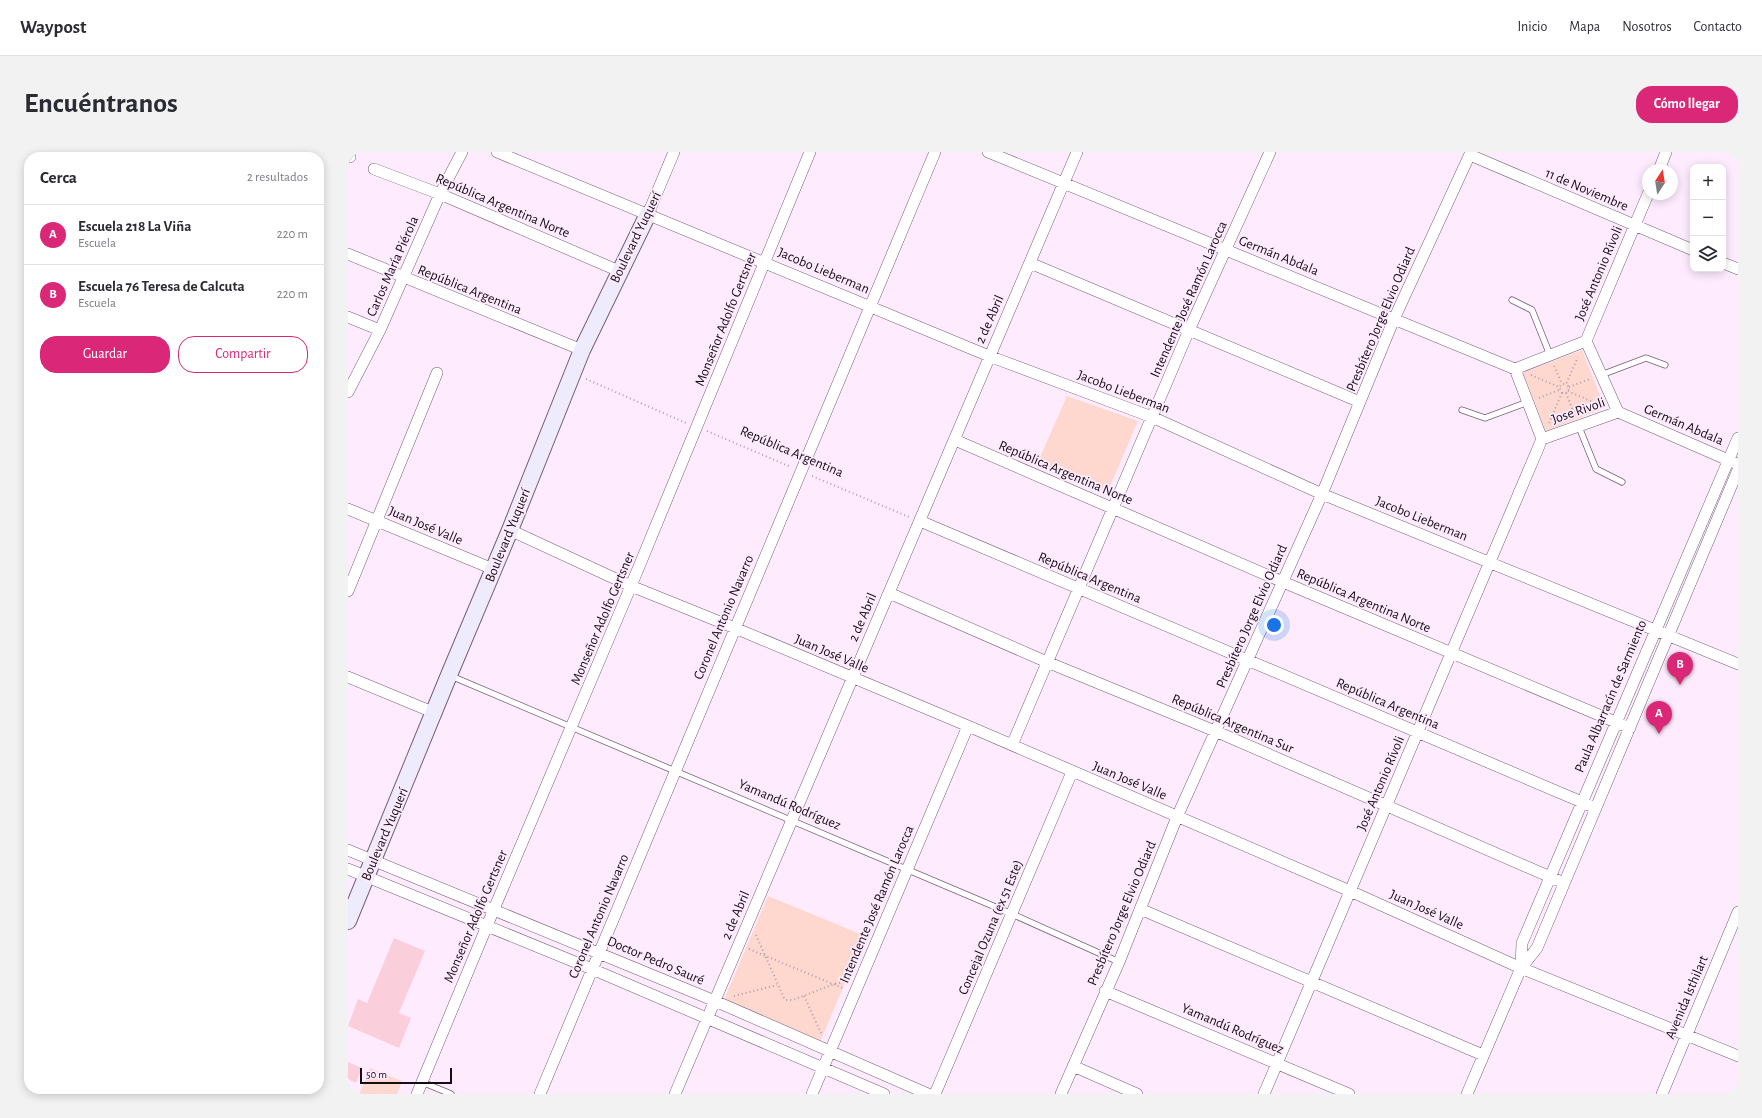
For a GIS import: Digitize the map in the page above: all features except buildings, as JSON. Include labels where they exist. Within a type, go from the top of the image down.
[{"type":"street","name":"Carlos María Piérola","points":[[348,392],[380,330],[440,194],[462,152]]},
{"type":"street","name":"Jacobo Lieberman","points":[[497,152],[764,261],[990,356],[1152,417],[1322,494],[1738,664]]},
{"type":"street","name":"Boulevard Yuquerí","points":[[348,921],[510,530],[582,350],[618,271],[648,214],[674,152]]},
{"type":"street","name":"Monseñor Adolfo Gertsner","points":[[417,1094],[631,586],[810,152]]},
{"type":"street","name":"Coronel Antonio Navarro","points":[[540,1094],[934,152]]},
{"type":"street","name":"Germán Abdala","points":[[988,152],[1515,369]]},
{"type":"street","name":"2 de Abril","points":[[675,1094],[1077,152]]},
{"type":"street","name":"Intendente José Ramón Larocca","points":[[1012,745],[1188,330],[1270,152]]},
{"type":"street","points":[[1661,164],[1666,152]]},
{"type":"street","name":"11 de Noviembre","points":[[1470,154],[1690,249]]},
{"type":"street","name":"Presbítero Jorge Elvio Odiard","points":[[1061,1094],[1119,962],[1177,817],[1322,494],[1394,319],[1470,154]]},
{"type":"street","name":"República Argentina Norte","points":[[374,169],[440,194],[618,271]]},
{"type":"street","name":"José Antonio Rívoli","points":[[1586,341],[1646,200]]},
{"type":"street","name":"República Argentina","points":[[348,254],[403,278],[582,350]]},
{"type":"street","points":[[1030,262],[1360,402]]},
{"type":"street","points":[[1726,264],[1738,269]]},
{"type":"street","points":[[348,316],[380,330]]},
{"type":"street","points":[[1515,369],[1586,341]]},
{"type":"street","name":"Jose Rivoli","points":[[1515,369],[1542,439],[1618,412],[1600,375],[1586,341]]},
{"type":"street","points":[[348,591],[437,373]]},
{"type":"street","name":"Germán Abdala","points":[[1618,412],[1733,462]]},
{"type":"street","name":"Paula Albarracín de Sarmiento","points":[[1521,968],[1522,943],[1549,876],[1617,721],[1655,629],[1733,462],[1738,438]]},
{"type":"street","name":"José Antonio Rívoli","points":[[1264,1094],[1350,891],[1388,806],[1542,439]]},
{"type":"street","name":"República Argentina Norte","points":[[954,440],[1451,654],[1617,721],[1630,728]]},
{"type":"street","name":"Paula Albarracín de Sarmiento","points":[[1466,1094],[1521,968],[1537,948],[1738,470]]},
{"type":"street","name":"Juan José Valle","points":[[348,509],[493,569]]},
{"type":"street","name":"República Argentina","points":[[920,521],[1596,808]]},
{"type":"street","name":"Juan José Valle","points":[[510,530],[631,586],[968,726],[1350,891],[1521,968],[1738,1056]]},
{"type":"street","name":"República Argentina Sur","points":[[889,593],[1047,662],[1215,731],[1564,883]]},
{"type":"street","points":[[348,677],[435,713]]},
{"type":"street","name":"Intendente José Ramón Larocca","points":[[812,1094],[968,726]]},
{"type":"street","name":"Concejal Ozuna (ex 51 Este)","points":[[936,1094],[1072,772]]},
{"type":"street","name":"Doctor Pedro Sauré","points":[[348,850],[714,1001],[928,1094]]},
{"type":"street","points":[[348,869],[592,969],[884,1094]]},
{"type":"street","points":[[1140,909],[1311,983],[1484,1055]]},
{"type":"street","name":"Avenida Isthilart","points":[[1662,1094],[1734,929],[1738,912]]},
{"type":"street","name":"Yamandú Rodríguez","points":[[1105,991],[1349,1094]]},
{"type":"street","points":[[1074,1066],[1137,1094]]},
{"type":"lane","points":[[1512,300],[1532,310],[1550,355]]},
{"type":"lane","points":[[1600,375],[1646,358],[1665,366]]},
{"type":"lane","points":[[1462,410],[1485,418],[1528,402]]},
{"type":"lane","points":[[1579,427],[1596,469],[1622,482]]},
{"type":"lane","name":"Yamandú Rodríguez","points":[[449,675],[674,772],[1012,914],[1119,962]]},
{"type":"lane","points":[[422,1082],[451,1094]]},
{"type":"path","points":[[1566,384],[1586,341]]},
{"type":"path","points":[[1550,355],[1562,384]]},
{"type":"path","points":[[1515,369],[1559,389],[1562,393],[1566,394]]},
{"type":"path","name":"República Argentina","points":[[572,374],[920,521]]},
{"type":"path","points":[[1568,387],[1600,375]]},
{"type":"path","points":[[1528,402],[1559,389],[1562,384]]},
{"type":"path","points":[[1566,384],[1568,387],[1566,394]]},
{"type":"path","points":[[1568,391],[1618,412]]},
{"type":"path","points":[[1542,439],[1562,393]]},
{"type":"path","points":[[1566,394],[1579,427]]},
{"type":"path","points":[[750,919],[764,955],[786,1000],[792,1000],[834,984],[861,979]]},
{"type":"path","points":[[739,944],[855,993]]},
{"type":"path","points":[[714,1001],[777,984]]},
{"type":"path","points":[[804,996],[830,1051]]},
{"type":"shaded area","points":[[1582,350],[1605,408],[1546,431],[1523,373]]},
{"type":"shaded area","points":[[1067,396],[1138,421],[1108,491],[1037,464]]},
{"type":"shaded area","points":[[768,896],[865,936],[820,1042],[723,1002]]},
{"type":"shaded area","points":[[370,1068],[402,1081],[397,1094],[359,1094]]},
{"type":"place","name":"Escuela 76 Teresa de Calcuta","points":[[1680,685]]},
{"type":"place","name":"Escuela 218 La Viña","points":[[1659,734]]}]
